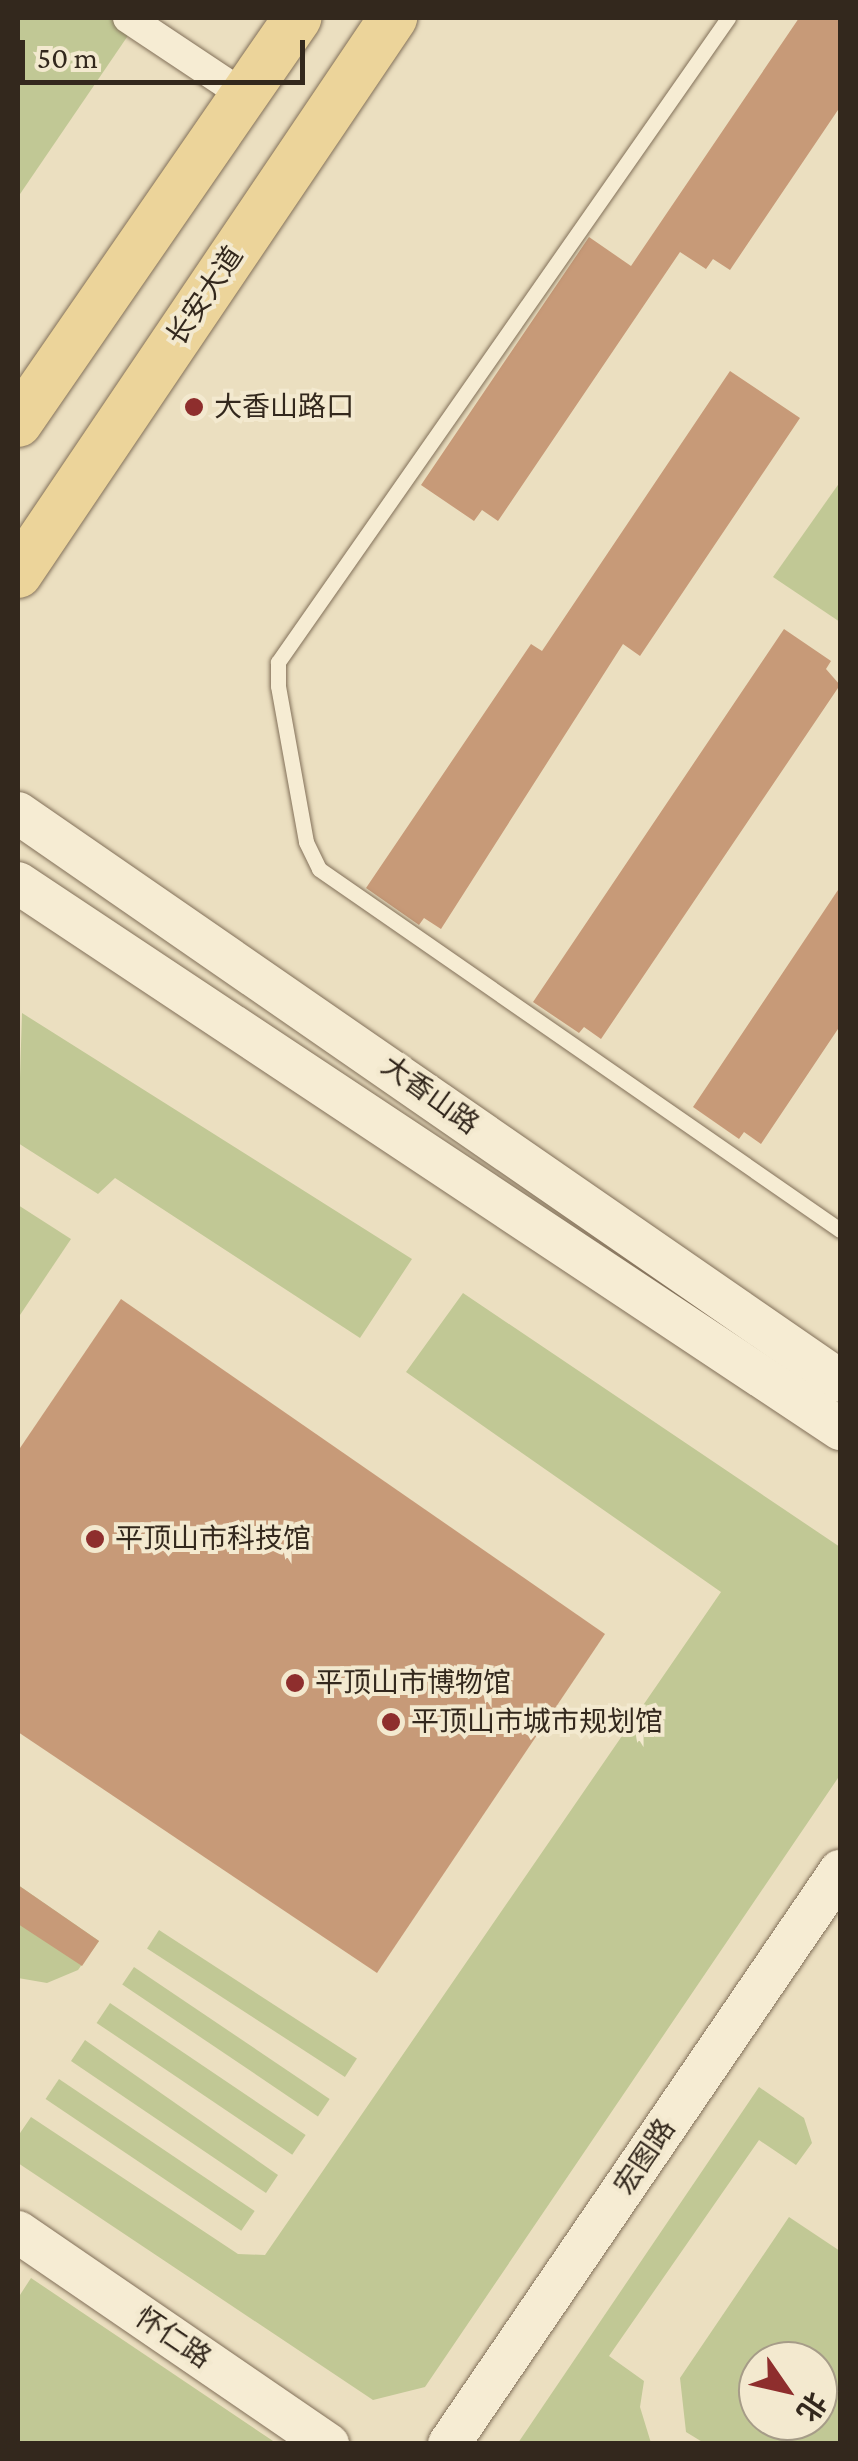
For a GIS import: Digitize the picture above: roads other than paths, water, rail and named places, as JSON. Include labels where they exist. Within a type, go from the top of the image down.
[{"type":"main road","points":[[18,423],[297,18]]},
{"type":"main road","name":"长安大道","points":[[18,574],[393,18]]},
{"type":"main road","name":"大香山路","points":[[18,812],[840,1381]]},
{"type":"main road","name":"大香山路","points":[[18,883],[840,1429]]},
{"type":"main road","name":"宏图路","points":[[449,2444],[840,1871]]},
{"type":"main road","name":"怀仁路","points":[[18,2232],[328,2444]]},
{"type":"street","points":[[128,18],[244,95]]},
{"type":"lane","points":[[728,18],[278,662],[278,686],[306,842],[319,868],[840,1230]]},
{"type":"place","name":"大香山路口","points":[[194,407]]},
{"type":"place","name":"平顶山市科技馆","points":[[95,1539]]},
{"type":"place","name":"平顶山市博物馆","points":[[295,1683]]},
{"type":"place","name":"平顶山市城市规划馆","points":[[391,1722]]}]
